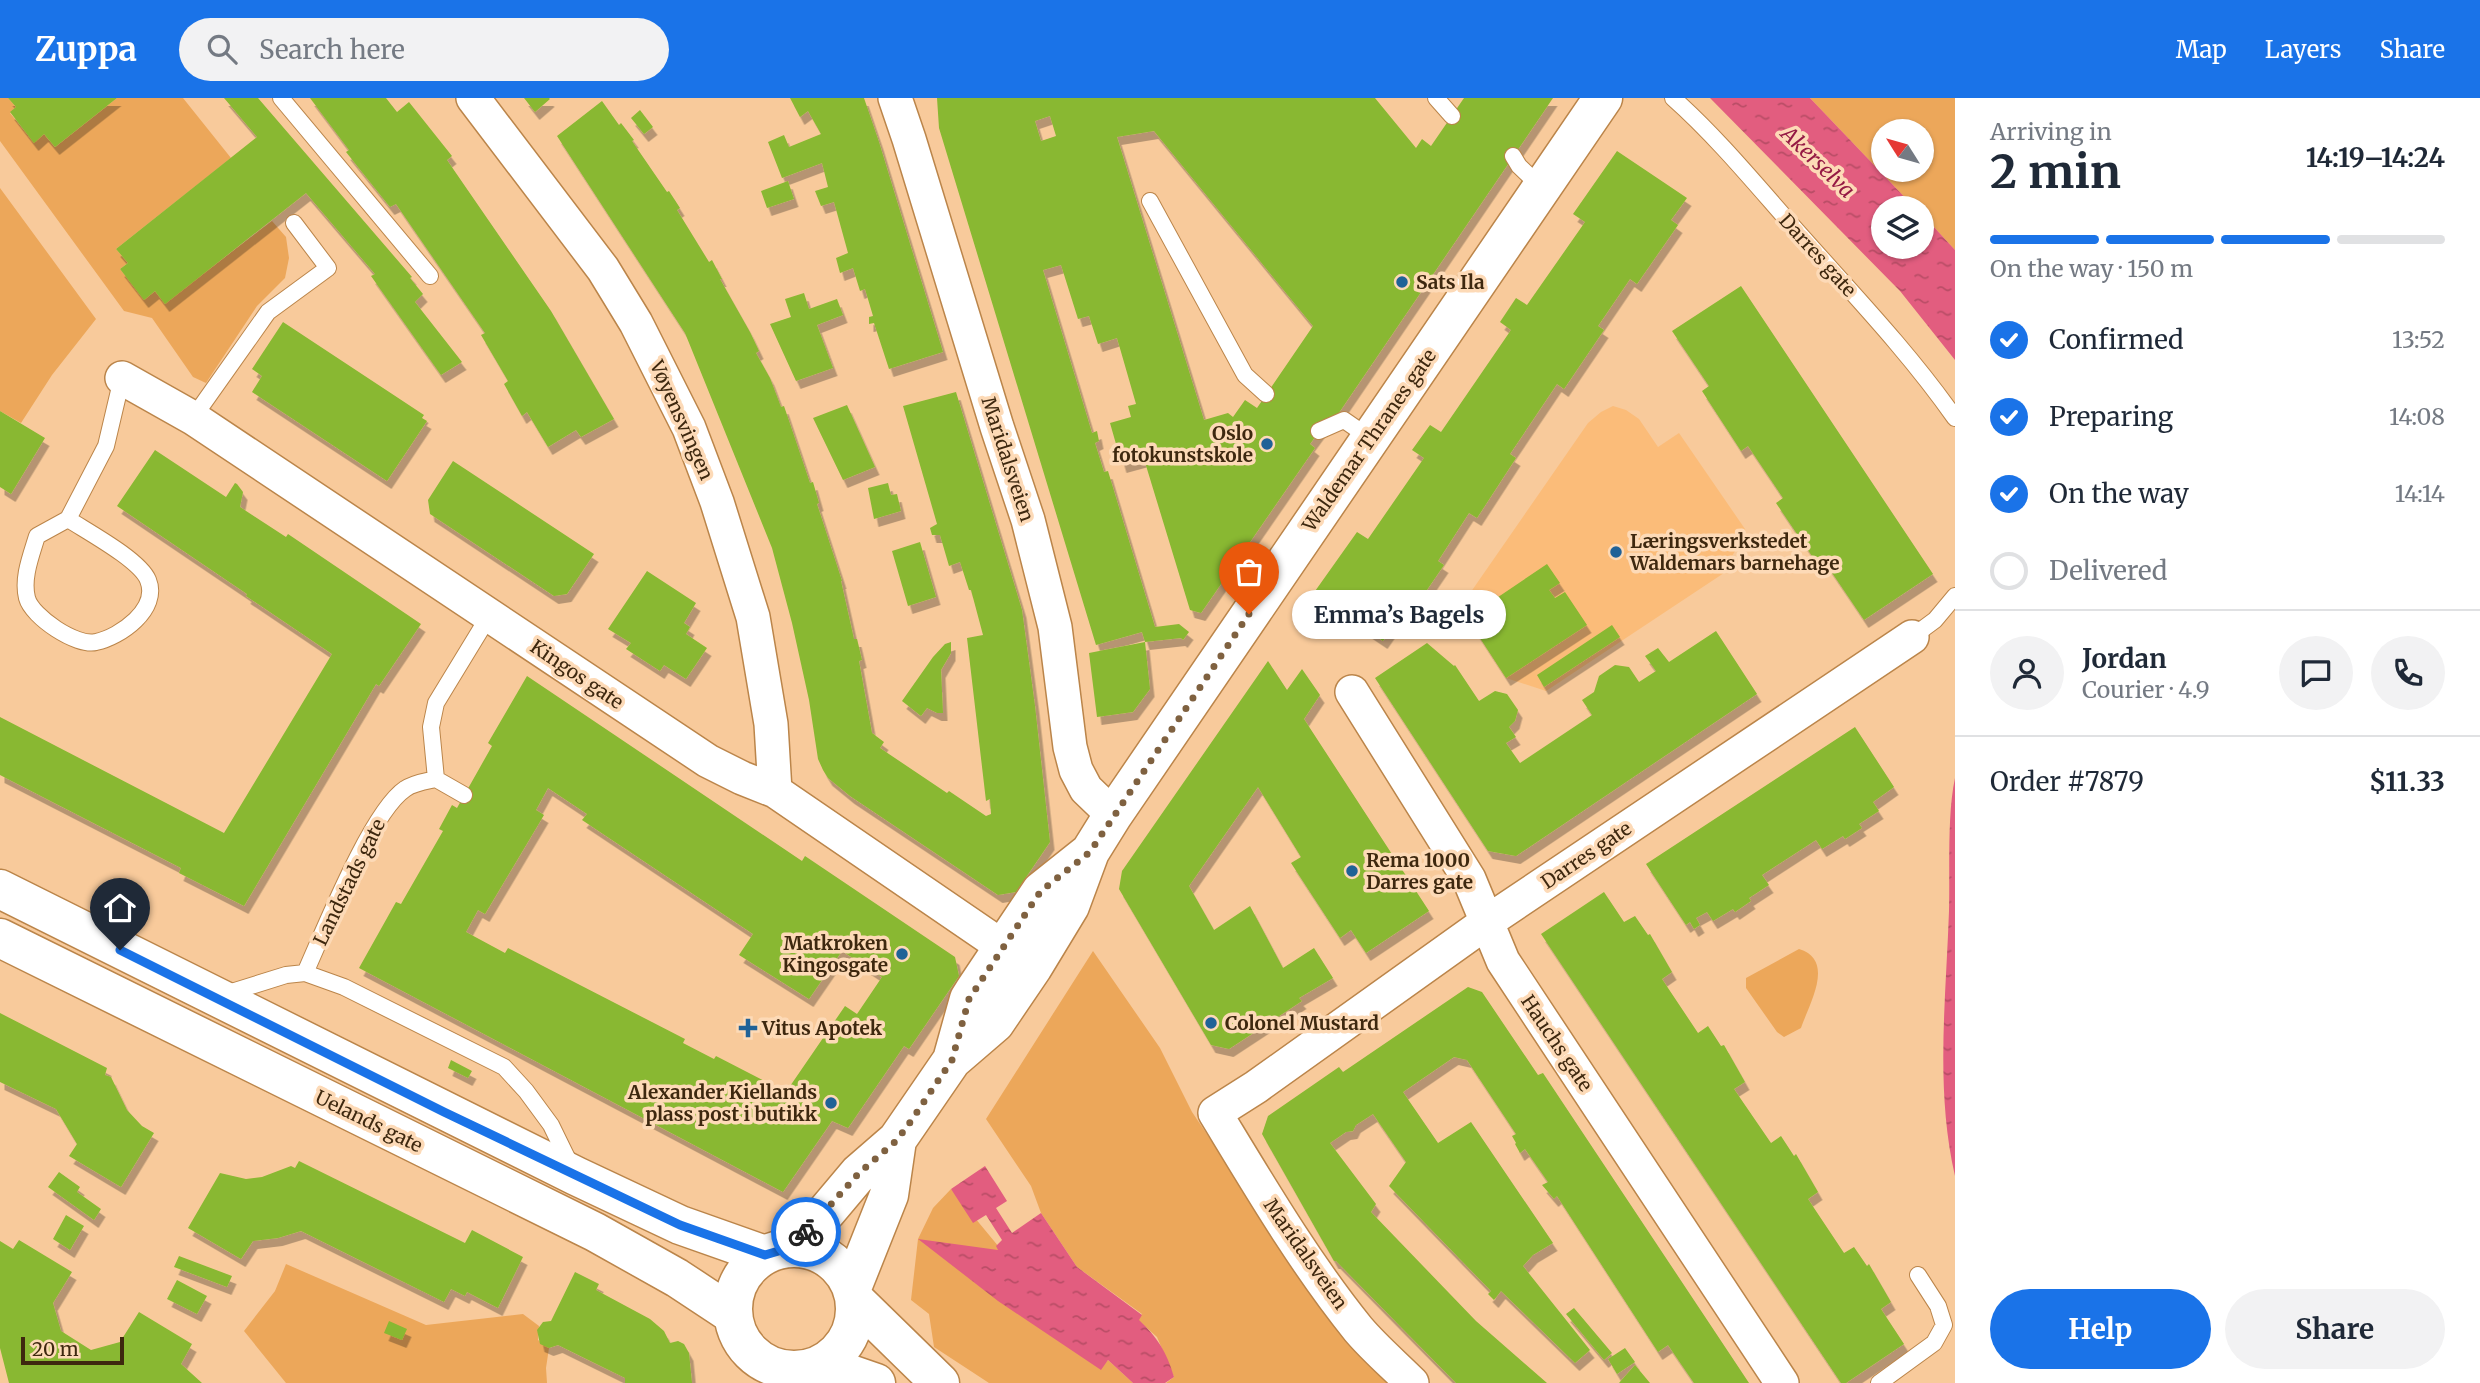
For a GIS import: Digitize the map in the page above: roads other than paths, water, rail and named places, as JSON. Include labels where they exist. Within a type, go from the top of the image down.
[{"type":"main road","name":"Waldemar Thranes gate","points":[[778,1251],[827,1211],[859,1173],[897,1140],[952,1060],[969,999],[1018,957],[1041,891],[1090,852],[1603,98]]},
{"type":"main road","points":[[0,889],[576,1176],[680,1225],[778,1251],[807,1249],[834,1262],[845,1274],[853,1294],[855,1319],[848,1338],[837,1353],[808,1372]]},
{"type":"main road","name":"Uelands gate","points":[[0,938],[571,1220],[677,1278],[737,1328]]},
{"type":"main road","name":"Waldemar Thranes gate","points":[[853,1294],[889,1195],[897,1140]]},
{"type":"main road","points":[[741,1383],[736,1286],[743,1274],[778,1251]]},
{"type":"main road","points":[[853,1294],[940,1383]]},
{"type":"main road","points":[[737,1328],[753,1355],[769,1365],[786,1370],[876,1383]]},
{"type":"street","name":"Vøyensvingen","points":[[472,98],[603,269],[636,323],[689,428],[717,502],[753,617],[771,724],[775,791]]},
{"type":"street","name":"Maridalsveien","points":[[895,98],[1028,520],[1055,627],[1070,747],[1076,770],[1086,789],[1113,815]]},
{"type":"street","name":"Kingos gate","points":[[122,378],[193,418],[708,761],[775,791],[1018,957]]},
{"type":"street","name":"Darres gate","points":[[1215,1113],[1256,1087],[1487,922],[1912,637]]},
{"type":"street","name":"Hauchs gate","points":[[1352,692],[1469,879],[1503,961],[1782,1383]]},
{"type":"street","name":"Maridalsveien","points":[[1215,1113],[1271,1206],[1319,1276],[1360,1331],[1412,1383]]},
{"type":"lane","points":[[281,98],[430,276]]},
{"type":"lane","points":[[1436,98],[1452,116]]},
{"type":"lane","name":"Darres gate","points":[[1673,98],[1893,338],[1955,418]]},
{"type":"lane","points":[[1513,156],[1519,166],[1542,188]]},
{"type":"lane","points":[[1150,201],[1245,375],[1266,394]]},
{"type":"lane","points":[[193,418],[268,312],[328,268],[294,223]]},
{"type":"lane","points":[[68,519],[139,566],[149,582],[150,601],[134,623],[94,643],[72,639],[44,622],[27,601],[25,579],[37,536],[68,519],[106,446],[122,378]]},
{"type":"lane","points":[[1319,431],[1345,420],[1370,438]]},
{"type":"lane","name":"Darres gate","points":[[1912,637],[1935,620],[1955,596]]},
{"type":"lane","points":[[464,795],[436,779],[431,727],[436,702],[489,616]]},
{"type":"lane","name":"Landstads gate","points":[[305,973],[365,844],[386,808],[406,788],[436,779]]},
{"type":"lane","points":[[215,997],[286,975],[305,973],[344,987],[504,1067],[551,1125],[576,1176]]},
{"type":"lane","points":[[1879,1383],[1934,1343],[1944,1325],[1938,1306],[1918,1275]]},
{"type":"water","name":"Akerselva","points":[[1710,98],[1810,98],[1871,162],[1871,182],[1890,182],[1904,196],[1871,196],[1871,259],[1934,259],[1934,227],[1955,250],[1955,360],[1900,291]]},
{"type":"water","points":[[1955,778],[1955,1176],[1945,1110],[1943,1044],[1950,826]]},
{"type":"water","points":[[985,1166],[1007,1201],[996,1208],[1012,1233],[1041,1213],[1077,1267],[1142,1315],[1139,1320],[1161,1346],[1174,1377],[1165,1383],[1133,1383],[1108,1360],[1101,1370],[998,1301],[918,1239],[998,1250],[996,1246],[1002,1240],[986,1215],[973,1223],[951,1189]]},
{"type":"place","name":"Sats Ila","points":[[1402,282]]},
{"type":"place","name":"Oslo fotokunstskole","points":[[1267,444]]},
{"type":"place","name":"Læringsverkstedet Waldemars barnehage","points":[[1616,552]]},
{"type":"place","name":"Emma’s Bagels","points":[[1249,614]]},
{"type":"place","name":"Rema 1000 Darres gate","points":[[1352,871]]},
{"type":"place","name":"Matkroken Kingosgate","points":[[902,954]]},
{"type":"place","name":"Colonel Mustard","points":[[1211,1023]]},
{"type":"place","name":"Vitus Apotek","points":[[748,1028]]},
{"type":"place","name":"Alexander Kiellands plass post i butikk","points":[[831,1103]]}]
